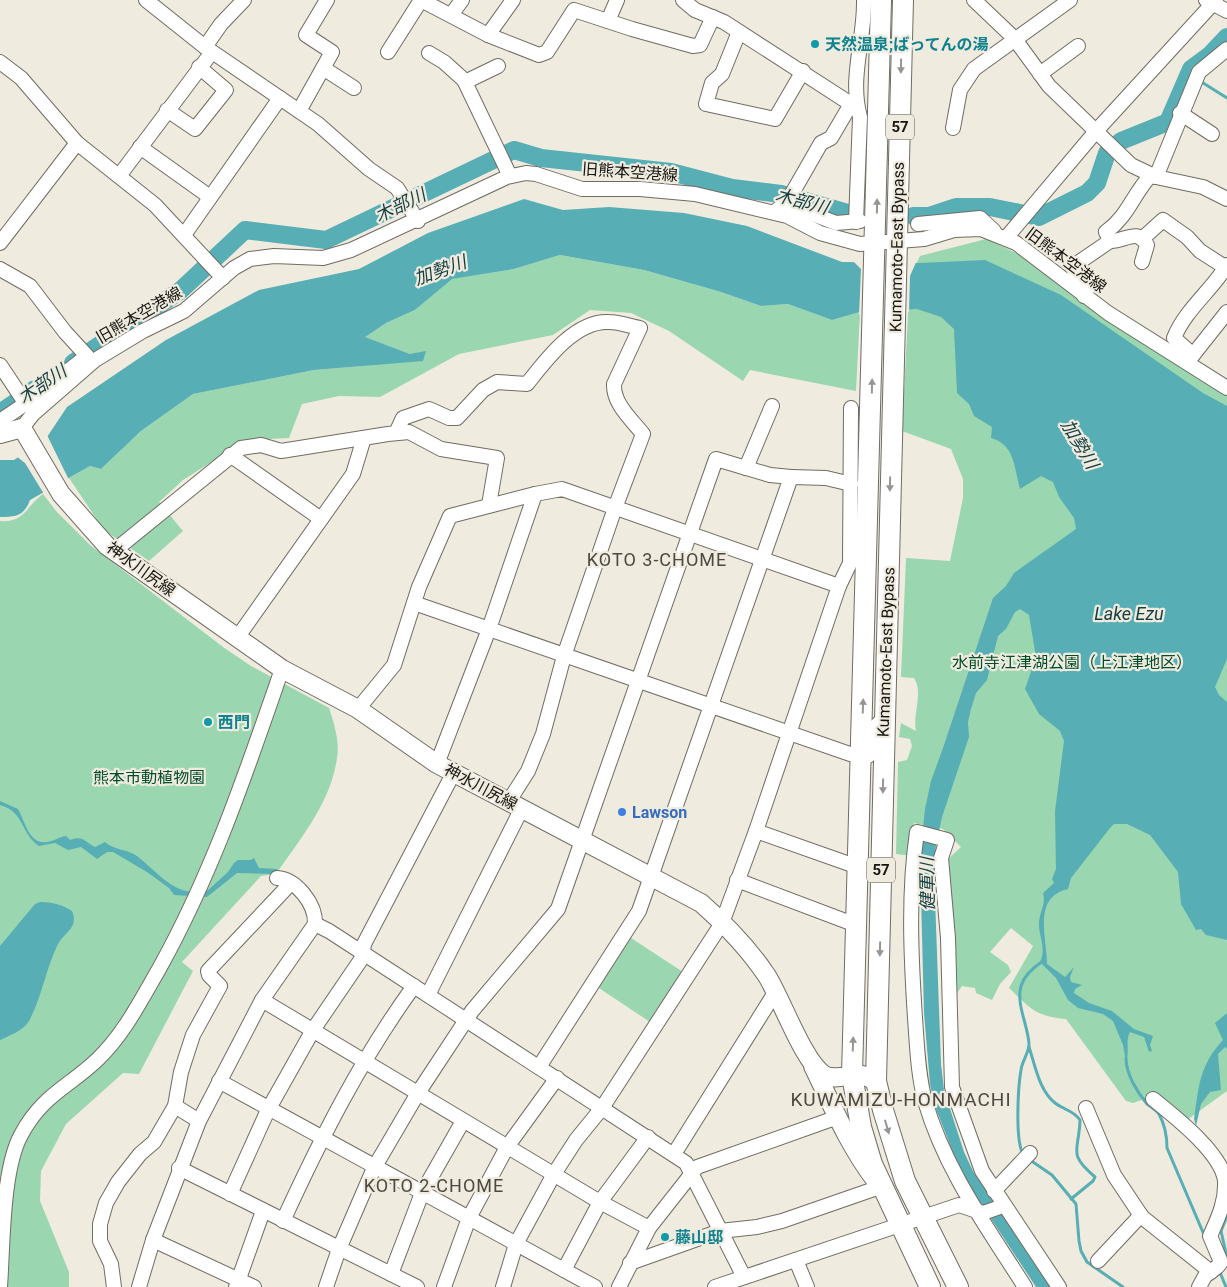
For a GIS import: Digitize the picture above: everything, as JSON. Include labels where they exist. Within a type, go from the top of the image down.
[{"type":"highway","name":"Kumamoto-East Bypass","points":[[908,2],[897,247],[876,1081],[905,1181],[958,1287]]},
{"type":"highway","name":"Kumamoto-East Bypass","points":[[869,11],[875,248],[871,435],[858,562],[861,756],[852,1075],[861,1127],[872,1164],[882,1189],[930,1287]]},
{"type":"main road","points":[[0,434],[22,428]]},
{"type":"main road","name":"神水川尻線","points":[[22,428],[61,494],[114,551],[282,669],[358,709],[437,764],[584,839],[701,903],[758,963],[776,991],[808,1056],[824,1075],[832,1077],[863,1075],[876,1081]]},
{"type":"main road","points":[[808,1056],[861,1162],[882,1189]]},
{"type":"street","points":[[146,0],[208,49],[318,124],[369,168],[397,188],[418,221]]},
{"type":"street","points":[[119,176],[199,67],[221,24],[244,0]]},
{"type":"street","points":[[298,111],[332,52],[306,35],[328,0]]},
{"type":"street","points":[[388,52],[421,0],[488,35],[530,52],[544,54],[574,10],[693,46],[700,45],[713,17]]},
{"type":"street","points":[[452,15],[462,0]]},
{"type":"street","points":[[488,35],[513,0]]},
{"type":"street","points":[[608,20],[617,0]]},
{"type":"street","points":[[683,0],[688,6],[740,32],[854,104],[860,117],[856,207],[858,222],[836,222],[786,204]]},
{"type":"street","points":[[774,212],[786,204],[821,143],[831,138],[854,104],[856,80],[869,11],[864,0]]},
{"type":"street","points":[[974,0],[1014,38],[1049,86],[1097,130],[1131,165],[1154,176],[1203,187],[1227,199]]},
{"type":"street","points":[[953,128],[960,90],[965,78],[1014,38],[1070,0]]},
{"type":"street","points":[[918,224],[980,218],[1002,236],[1034,205],[1097,130],[1212,1],[1227,11]]},
{"type":"street","points":[[740,32],[722,74],[712,83],[706,104],[775,119],[803,71]]},
{"type":"street","points":[[1040,74],[1078,46]]},
{"type":"street","points":[[1110,241],[1106,232],[1119,223],[1130,208],[1140,187],[1154,176],[1178,127],[1180,113],[1199,72],[1227,49]]},
{"type":"street","points":[[429,53],[444,62],[465,82],[510,176]]},
{"type":"street","points":[[0,62],[21,78],[77,143],[155,205],[223,278]]},
{"type":"street","points":[[465,82],[498,66]]},
{"type":"street","points":[[167,110],[195,129],[226,90],[199,67]]},
{"type":"street","points":[[323,68],[354,88]]},
{"type":"street","points":[[184,235],[280,98]]},
{"type":"street","points":[[1180,113],[1212,134]]},
{"type":"street","points":[[0,243],[77,143]]},
{"type":"street","points":[[140,147],[210,197]]},
{"type":"street","name":"旧熊本空港線","points":[[22,428],[33,414],[95,360],[143,331],[184,311],[234,268],[250,259],[274,256],[323,258],[352,250],[418,221],[510,176],[536,174],[582,188],[640,189],[694,194],[774,212],[841,240],[875,248],[897,247],[924,238],[974,228],[1002,236],[1034,256],[1084,296],[1190,359],[1227,388]]},
{"type":"street","points":[[1142,239],[1163,220],[1187,237],[1200,251],[1226,266],[1218,280],[1179,326],[1174,338],[1190,359],[1227,312]]},
{"type":"street","points":[[1084,296],[1087,290],[1072,267],[1110,241],[1134,236],[1142,239],[1147,246],[1142,262]]},
{"type":"street","points":[[0,269],[30,286],[65,332],[87,356]]},
{"type":"street","points":[[396,433],[402,418],[429,409],[449,418],[457,418],[483,390],[497,382],[527,384],[549,355],[567,340],[595,323],[609,322],[640,328],[614,384],[614,392],[620,405],[643,434],[615,508],[564,656],[543,734],[515,805],[428,995]]},
{"type":"street","points":[[0,421],[28,402],[87,356],[122,333],[143,331]]},
{"type":"street","points":[[1,368],[22,398],[28,402]]},
{"type":"street","points":[[746,468],[772,406]]},
{"type":"street","points":[[503,1287],[516,1244],[554,1174],[576,1140],[602,1108],[722,923],[756,831],[839,586],[858,562],[851,484],[851,408]]},
{"type":"street","points":[[114,551],[241,448],[261,446],[280,451],[409,432],[441,449],[497,458],[489,505]]},
{"type":"street","points":[[237,638],[352,474],[364,438]]},
{"type":"street","points":[[230,455],[320,519]]},
{"type":"street","points":[[326,1287],[338,1249],[374,1168],[418,1093],[467,1020],[558,909],[716,459],[770,475],[826,478],[851,484]]},
{"type":"street","points":[[539,1067],[639,911],[653,876],[791,477]]},
{"type":"street","points":[[358,709],[394,664],[427,566],[450,516],[489,505],[562,489],[839,586]]},
{"type":"street","points":[[437,764],[489,629],[535,494]]},
{"type":"street","points":[[414,603],[638,682],[861,756],[868,756],[873,752],[875,727],[884,719]]},
{"type":"street","points":[[0,1287],[8,1179],[12,1158],[21,1135],[44,1102],[110,1047],[121,1034],[159,968],[210,869],[235,804],[282,669]]},
{"type":"street","points":[[230,1194],[268,1110],[313,1030],[362,958],[362,951],[454,772]]},
{"type":"street","points":[[756,831],[858,867]]},
{"type":"street","points":[[1025,1287],[956,1176],[925,1100],[918,1052],[911,957],[914,854],[917,832],[942,836],[947,840],[941,858],[948,938],[952,1087],[982,1171],[1003,1206],[1059,1287]]},
{"type":"street","points":[[139,1287],[153,1240],[179,1168],[199,1121],[262,1000],[315,924],[316,918],[306,896],[285,878],[277,878]]},
{"type":"street","points":[[737,880],[856,925]]},
{"type":"street","points":[[114,1287],[111,1264],[100,1241],[100,1224],[106,1203],[118,1182],[154,1142],[175,1106],[181,1072],[193,1035],[220,986],[209,975],[208,971],[291,883]]},
{"type":"street","points":[[315,924],[362,951],[686,1163],[744,1277]]},
{"type":"street","points":[[283,1220],[321,1138],[364,1060],[414,986]]},
{"type":"street","points":[[674,1154],[776,991]]},
{"type":"street","points":[[262,1000],[600,1202],[649,1228]]},
{"type":"street","points":[[444,1287],[469,1218],[507,1147],[557,1078]]},
{"type":"street","points":[[219,1081],[268,1110],[595,1287]]},
{"type":"street","points":[[1153,1099],[1188,1127],[1225,1174],[1221,1214],[1210,1236],[1221,1262],[1219,1269],[1199,1287]]},
{"type":"street","points":[[175,1106],[199,1121]]},
{"type":"street","points":[[1086,1108],[1114,1175],[1141,1215],[1219,1269]]},
{"type":"street","points":[[619,1287],[649,1228],[697,1167],[838,1118]]},
{"type":"street","points":[[390,1274],[422,1193],[463,1121]]},
{"type":"street","points":[[564,1270],[600,1202],[648,1137]]},
{"type":"street","points":[[994,1191],[1030,1154]]},
{"type":"street","points":[[179,1168],[412,1286]]},
{"type":"street","points":[[630,1264],[720,1231],[757,1227],[782,1221],[882,1189]]},
{"type":"street","points":[[715,1287],[959,1205],[978,1211],[1003,1206]]},
{"type":"street","points":[[237,1283],[263,1211]]},
{"type":"street","points":[[1098,1261],[1141,1215]]},
{"type":"street","points":[[153,1240],[237,1283],[254,1287]]},
{"type":"street","points":[[796,1260],[807,1287]]},
{"type":"green space","name":"水前寺江津湖公園（上江津地区）","points":[[986,239],[1021,255],[1080,299],[1189,373],[1227,395],[1227,1091],[1187,1120],[1148,1098],[1133,1103],[1126,1101],[1066,1019],[1047,1016],[1034,1010],[1009,988],[1033,946],[1011,928],[990,952],[1008,965],[1011,972],[1000,984],[992,1000],[976,993],[975,988],[962,986],[952,1000],[948,859],[961,847],[943,829],[914,823],[912,856],[896,854],[898,762],[907,760],[912,746],[910,739],[899,737],[901,723],[916,731],[915,717],[918,697],[917,684],[914,678],[901,677],[906,558],[950,561],[963,498],[963,479],[951,449],[902,431],[910,276],[920,256]]},
{"type":"green space","points":[[560,255],[644,270],[721,292],[761,306],[788,304],[832,320],[860,312],[856,391],[750,370],[743,381],[669,331],[631,313],[590,310],[553,335],[459,354],[380,397],[339,396],[302,404],[289,438],[246,440],[183,480],[159,502],[183,531],[149,561],[104,530],[69,478],[90,466],[101,469],[141,431],[193,394],[314,370],[361,366],[410,354],[364,337],[386,323],[415,310],[451,279],[514,269]]},
{"type":"green space","name":"熊本市動植物園","points":[[43,494],[56,511],[90,545],[223,647],[251,666],[329,708],[336,733],[338,752],[334,774],[322,805],[276,874],[261,876],[182,962],[193,971],[139,1074],[123,1073],[66,1124],[41,1171],[40,1201],[69,1272],[69,1287],[0,1287],[0,521],[8,521],[20,516]]},
{"type":"green space","points":[[628,936],[686,974],[653,1024],[596,986]]},
{"type":"water","name":"Lake Ezu","points":[[524,199],[563,210],[609,207],[684,213],[747,226],[842,262],[920,263],[985,260],[1061,295],[1203,393],[1227,406],[1227,659],[1215,687],[1219,695],[1227,702],[1227,940],[1206,935],[1201,929],[1196,930],[1181,904],[1178,872],[1150,835],[1127,824],[1114,824],[1110,828],[1071,878],[1068,889],[1057,893],[1050,900],[1044,920],[1047,964],[1065,977],[1074,967],[1070,977],[1071,982],[1082,985],[1075,989],[1074,993],[1089,1003],[1112,1011],[1134,1029],[1153,1036],[1150,1045],[1152,1051],[1149,1052],[1144,1037],[1130,1032],[1126,1062],[1123,1045],[1113,1021],[1103,1014],[1078,1008],[1068,1000],[1056,978],[1040,962],[1043,952],[1039,922],[1044,897],[1043,893],[1054,883],[1052,879],[1056,869],[1055,811],[1064,741],[1060,731],[1039,714],[1025,689],[1036,657],[1029,615],[1020,609],[1015,612],[1006,629],[998,636],[987,680],[976,693],[968,722],[969,737],[942,817],[936,845],[934,870],[941,1064],[944,1090],[964,1152],[974,1173],[994,1203],[1002,1209],[1052,1287],[1036,1287],[961,1173],[934,1104],[930,1084],[924,1013],[920,857],[925,809],[931,781],[993,598],[1006,586],[1014,573],[1076,529],[1074,518],[1059,497],[1053,482],[1041,476],[1020,489],[1015,465],[1009,451],[999,441],[991,438],[992,427],[974,416],[969,404],[957,393],[954,329],[941,317],[917,309],[860,312],[832,320],[788,304],[761,306],[721,292],[644,270],[560,255],[514,269],[452,279],[415,310],[386,323],[365,337],[410,354],[426,351],[423,361],[314,370],[193,394],[141,431],[101,469],[90,466],[30,500],[25,509],[19,514],[11,517],[0,517],[0,460],[14,460],[47,437],[67,407],[166,340],[259,290],[359,269],[428,233]]},
{"type":"water","points":[[0,801],[18,809],[28,831],[36,840],[47,842],[66,836],[70,840],[78,838],[84,840],[95,847],[105,842],[112,847],[137,856],[168,882],[186,891],[207,891],[238,860],[251,860],[254,858],[259,868],[277,869],[277,874],[237,873],[207,897],[174,895],[169,888],[147,872],[113,852],[107,852],[97,859],[81,847],[68,850],[55,843],[39,846],[28,835],[14,813],[0,805]]},
{"type":"water","points":[[40,902],[57,904],[69,909],[72,911],[74,921],[58,944],[29,1021],[20,1030],[0,1040],[0,946],[35,904]]},
{"type":"water","points":[[1227,1013],[1227,1049],[1225,1047],[1218,1054],[1221,1090],[1210,1092],[1201,1104],[1196,1126],[1194,1119],[1201,1077],[1209,1059],[1223,1040],[1215,1023]]},
{"type":"pier","points":[[852,260],[917,260],[910,276],[909,312],[859,315],[861,269]]},
{"type":"pier","points":[[47,435],[69,480],[44,494],[25,463],[16,456]]},
{"type":"waterway","name":"木部川","points":[[913,216],[929,216],[956,207],[990,207],[1039,217],[1087,193],[1097,183],[1107,153],[1121,141],[1168,122],[1191,69],[1210,55],[1227,37]]},
{"type":"waterway","points":[[1200,81],[1227,98]]},
{"type":"waterway","name":"木部川","points":[[73,363],[181,290],[245,230],[326,240],[514,150],[541,158],[671,172],[732,188],[781,194],[851,214]]},
{"type":"waterway","name":"木部川","points":[[0,413],[35,389]]},
{"type":"waterway","points":[[1023,1154],[1019,1137],[1018,1100],[1022,1067],[1029,1044],[1021,1008],[1020,993],[1022,982],[1027,975],[1043,961]]},
{"type":"waterway","points":[[1029,1047],[1038,1077],[1045,1091],[1055,1103],[1074,1114],[1080,1120],[1077,1146],[1078,1157],[1086,1169],[1095,1177],[1093,1181],[1071,1199]]},
{"type":"waterway","points":[[1126,1058],[1126,1064],[1136,1088],[1147,1104],[1161,1118],[1167,1140],[1167,1148],[1205,1237]]},
{"type":"waterway","points":[[1030,1160],[1052,1175],[1076,1204],[1079,1241],[1081,1251],[1087,1262],[1123,1287]]},
{"type":"waterway","points":[[1227,1216],[1221,1231],[1227,1258]]},
{"type":"waterway","points":[[1219,1270],[1226,1287]]},
{"type":"place","name":"天然温泉;ばってんの湯","points":[[815,44]]},
{"type":"place","name":"西門","points":[[208,722]]},
{"type":"place","name":"Lawson","points":[[622,812]]},
{"type":"place","name":"藤山邸","points":[[665,1237]]},
{"type":"district","name":"KOTO 3-CHOME","points":[[657,559]]},
{"type":"district","name":"KUWAMIZU-HONMACHI","points":[[901,1099]]},
{"type":"district","name":"KOTO 2-CHOME","points":[[434,1185]]},
{"type":"water label","name":"加勢川","points":[[440,270]]},
{"type":"water label","name":"加勢川","points":[[1080,444]]},
{"type":"water label","name":"健軍川","points":[[927,884]]}]
